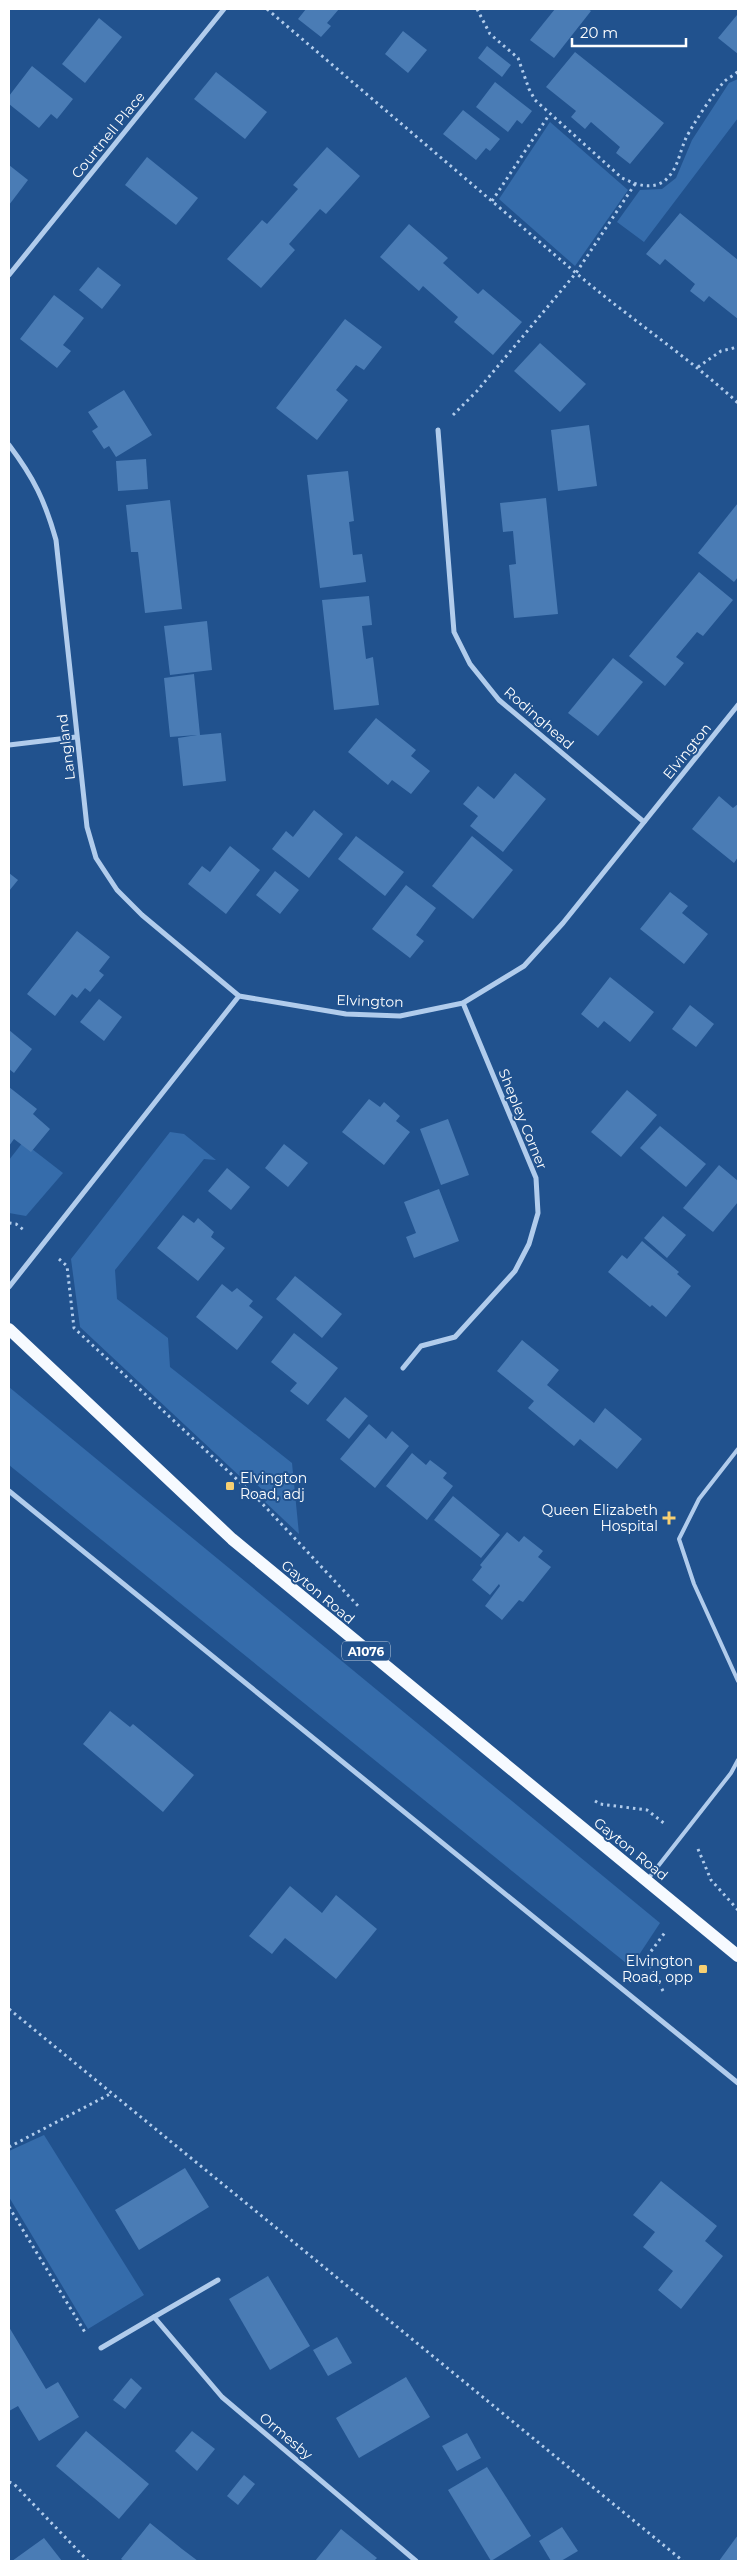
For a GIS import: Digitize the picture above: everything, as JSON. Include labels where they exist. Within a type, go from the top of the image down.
[{"type":"main road","name":"Gayton Road","points":[[9,1329],[232,1539],[738,1956]]},
{"type":"street","name":"Courtnell Place","points":[[9,275],[224,9]]},
{"type":"street","name":"Rodinghead","points":[[438,430],[454,632],[470,664],[499,700],[644,822]]},
{"type":"street","name":"Langland","points":[[9,445],[28,470],[46,506],[56,540],[87,827],[96,858],[117,890],[142,915],[239,996]]},
{"type":"street","name":"Elvington","points":[[239,996],[346,1014],[400,1016],[463,1003],[524,966],[563,923],[738,706]]},
{"type":"street","points":[[9,745],[76,737]]},
{"type":"street","points":[[9,1287],[239,996]]},
{"type":"street","name":"Shepley Corner","points":[[403,1368],[421,1346],[455,1337],[515,1271],[529,1244],[538,1213],[536,1178],[463,1003]]},
{"type":"street","points":[[9,1491],[738,2083]]},
{"type":"street","points":[[101,2348],[218,2280]]},
{"type":"street","name":"Ormesby","points":[[154,2317],[222,2396],[416,2561]]},
{"type":"lane","points":[[738,1449],[698,1499],[679,1539],[694,1584],[737,1672],[738,1681]]},
{"type":"lane","points":[[646,1881],[731,1774],[738,1760]]},
{"type":"path","points":[[267,9],[576,274],[698,367],[738,403]]},
{"type":"path","points":[[476,9],[490,34],[518,58],[535,100],[549,115],[622,178],[635,184],[650,186],[662,182],[671,173],[692,130],[724,82],[738,71]]},
{"type":"path","points":[[492,201],[549,115]]},
{"type":"path","points":[[438,430],[477,391],[576,274],[635,184]]},
{"type":"path","points":[[698,367],[721,351],[738,347]]},
{"type":"path","points":[[9,1223],[16,1224],[67,1266],[74,1328],[257,1498],[365,1614]]},
{"type":"path","points":[[592,1799],[600,1804],[647,1810],[699,1849],[711,1880],[738,1910]]},
{"type":"path","points":[[667,2024],[670,2004],[646,1958],[682,1911]]},
{"type":"path","points":[[9,2009],[684,2561]]},
{"type":"path","points":[[9,2147],[112,2093]]},
{"type":"path","points":[[9,2207],[82,2332],[101,2348]]},
{"type":"path","points":[[9,2482],[14,2484],[88,2561]]},
{"type":"shaded area","points":[[738,79],[738,118],[644,242],[617,222],[640,190],[662,189],[676,178],[692,140],[729,83]]},
{"type":"shaded area","points":[[550,122],[628,190],[575,266],[499,199]]},
{"type":"shaded area","points":[[170,1132],[184,1134],[216,1160],[204,1159],[115,1270],[117,1299],[168,1338],[170,1367],[292,1463],[299,1534],[265,1502],[270,1497],[251,1479],[247,1483],[80,1327],[71,1259]]},
{"type":"shaded area","points":[[23,1142],[63,1173],[26,1216],[9,1213],[9,1160]]},
{"type":"shaded area","points":[[9,1387],[660,1923],[631,1967],[9,1465]]},
{"type":"shaded area","points":[[44,2135],[144,2295],[88,2329],[9,2197],[9,2151]]},
{"type":"building","points":[[306,9],[339,9],[327,23],[331,26],[321,37],[298,19]]},
{"type":"building","points":[[555,9],[588,9],[591,11],[554,58],[530,40]]},
{"type":"building","points":[[738,16],[738,54],[718,38]]},
{"type":"building","points":[[99,18],[122,37],[85,83],[62,64]]},
{"type":"building","points":[[403,31],[427,50],[408,73],[385,54]]},
{"type":"building","points":[[487,46],[511,65],[502,77],[478,58]]},
{"type":"building","points":[[575,52],[664,123],[630,164],[616,153],[620,147],[591,122],[585,129],[571,117],[576,111],[546,87]]},
{"type":"building","points":[[32,66],[73,99],[57,119],[51,114],[39,128],[9,104],[9,96]]},
{"type":"building","points":[[216,72],[267,112],[245,139],[194,99]]},
{"type":"building","points":[[495,82],[532,111],[522,124],[517,120],[508,132],[476,107]]},
{"type":"building","points":[[463,110],[500,139],[490,151],[486,148],[476,160],[443,134]]},
{"type":"building","points":[[327,147],[360,176],[326,214],[320,209],[289,244],[295,250],[261,288],[227,259],[262,220],[267,224],[298,189],[293,185]]},
{"type":"building","points":[[147,157],[198,198],[176,225],[125,185]]},
{"type":"building","points":[[9,165],[28,180],[9,205]]},
{"type":"building","points":[[680,213],[738,260],[738,319],[709,296],[704,302],[690,291],[695,284],[665,259],[660,265],[646,254]]},
{"type":"building","points":[[409,224],[448,258],[443,263],[478,294],[483,289],[522,322],[493,355],[454,322],[458,317],[423,286],[419,291],[380,257]]},
{"type":"building","points":[[98,267],[121,285],[102,309],[79,290]]},
{"type":"building","points":[[54,295],[84,318],[63,345],[71,351],[57,368],[20,339]]},
{"type":"building","points":[[345,319],[382,347],[364,370],[356,365],[336,390],[348,400],[317,440],[276,408]]},
{"type":"building","points":[[540,343],[586,384],[560,412],[514,371]]},
{"type":"building","points":[[124,390],[152,435],[116,457],[109,446],[104,449],[92,431],[98,427],[88,412]]},
{"type":"building","points":[[589,425],[597,486],[558,491],[551,430]]},
{"type":"building","points":[[146,459],[148,489],[118,491],[116,461]]},
{"type":"building","points":[[348,471],[354,521],[349,522],[353,555],[362,554],[366,582],[320,588],[307,475]]},
{"type":"building","points":[[546,498],[558,614],[514,618],[509,565],[516,564],[513,531],[503,532],[500,503]]},
{"type":"building","points":[[170,500],[182,609],[145,613],[138,552],[131,552],[126,505]]},
{"type":"building","points":[[738,503],[738,577],[734,582],[698,553]]},
{"type":"building","points":[[699,572],[733,600],[703,636],[697,632],[676,657],[684,663],[665,686],[629,656]]},
{"type":"building","points":[[369,596],[372,625],[362,626],[366,659],[373,657],[379,705],[334,710],[322,600]]},
{"type":"building","points":[[207,621],[212,670],[170,675],[164,626]]},
{"type":"building","points":[[613,658],[643,682],[598,736],[568,713]]},
{"type":"building","points":[[194,674],[200,735],[221,733],[226,781],[183,786],[178,738],[197,735],[170,737],[164,678]]},
{"type":"building","points":[[376,718],[416,750],[411,756],[430,771],[411,794],[392,780],[388,785],[348,752]]},
{"type":"building","points":[[515,773],[546,799],[503,852],[470,826],[478,816],[463,804],[478,786],[494,799]]},
{"type":"building","points":[[719,796],[733,808],[738,804],[738,857],[734,863],[692,829]]},
{"type":"building","points":[[314,810],[343,834],[309,878],[272,849],[286,831],[293,837]]},
{"type":"building","points":[[356,836],[404,872],[385,896],[338,859]]},
{"type":"building","points":[[472,836],[513,870],[473,919],[432,886]]},
{"type":"building","points":[[230,846],[260,870],[226,914],[188,884],[202,866],[210,872]]},
{"type":"building","points":[[275,871],[299,890],[280,914],[256,895]]},
{"type":"building","points":[[9,873],[18,880],[9,891]]},
{"type":"building","points":[[406,885],[436,908],[416,935],[424,941],[410,958],[372,929]]},
{"type":"building","points":[[670,892],[688,906],[682,913],[708,934],[684,964],[640,929]]},
{"type":"building","points":[[77,931],[110,957],[99,971],[104,975],[90,992],[85,988],[77,998],[72,994],[55,1016],[27,994]]},
{"type":"building","points":[[610,977],[654,1012],[630,1042],[604,1021],[598,1028],[581,1014]]},
{"type":"building","points":[[99,999],[122,1017],[104,1041],[80,1022]]},
{"type":"building","points":[[690,1005],[714,1024],[696,1047],[672,1029]]},
{"type":"building","points":[[9,1030],[32,1049],[14,1073],[9,1069]]},
{"type":"building","points":[[9,1087],[37,1109],[33,1114],[50,1129],[31,1152],[14,1139],[9,1146]]},
{"type":"building","points":[[627,1090],[657,1115],[621,1157],[591,1132]]},
{"type":"building","points":[[369,1099],[380,1107],[384,1102],[400,1116],[396,1121],[410,1132],[384,1165],[342,1132]]},
{"type":"building","points":[[448,1119],[469,1175],[441,1185],[420,1129]]},
{"type":"building","points":[[660,1126],[706,1164],[686,1187],[640,1148]]},
{"type":"building","points":[[284,1144],[308,1163],[288,1187],[265,1168]]},
{"type":"building","points":[[719,1165],[738,1181],[738,1202],[713,1232],[683,1208]]},
{"type":"building","points":[[227,1168],[250,1187],[231,1210],[208,1191]]},
{"type":"building","points":[[439,1189],[459,1241],[414,1258],[406,1237],[416,1233],[404,1202]]},
{"type":"building","points":[[183,1215],[194,1223],[198,1218],[214,1232],[211,1237],[225,1248],[198,1281],[157,1248]]},
{"type":"building","points":[[663,1216],[686,1235],[667,1258],[644,1238]]},
{"type":"building","points":[[642,1241],[679,1272],[677,1274],[691,1286],[666,1317],[652,1305],[650,1307],[608,1272],[622,1255],[627,1259]]},
{"type":"building","points":[[295,1276],[342,1314],[322,1338],[276,1299]]},
{"type":"building","points":[[222,1284],[232,1292],[237,1288],[253,1301],[249,1306],[263,1317],[237,1350],[196,1317]]},
{"type":"building","points":[[294,1333],[338,1368],[308,1405],[290,1391],[297,1383],[271,1362]]},
{"type":"building","points":[[522,1340],[559,1370],[547,1385],[594,1423],[605,1408],[642,1439],[617,1469],[580,1439],[574,1446],[528,1408],[534,1401],[497,1371]]},
{"type":"building","points":[[345,1397],[368,1416],[349,1439],[326,1420]]},
{"type":"building","points":[[369,1424],[386,1439],[392,1431],[409,1446],[375,1488],[340,1459]]},
{"type":"building","points":[[412,1453],[426,1465],[430,1460],[447,1473],[443,1478],[453,1486],[427,1520],[386,1486]]},
{"type":"building","points":[[453,1496],[500,1535],[481,1558],[434,1520]]},
{"type":"building","points":[[507,1532],[519,1542],[524,1536],[543,1551],[538,1557],[551,1567],[523,1602],[519,1600],[502,1620],[485,1606],[500,1586],[499,1584],[490,1595],[472,1580],[482,1567],[480,1565]]},
{"type":"building","points":[[110,1711],[130,1727],[133,1724],[194,1775],[163,1812],[83,1744]]},
{"type":"building","points":[[290,1886],[322,1913],[336,1895],[377,1929],[336,1979],[285,1938],[272,1954],[249,1936]]},
{"type":"building","points":[[185,2168],[209,2207],[139,2250],[115,2210]]},
{"type":"building","points":[[661,2181],[717,2226],[705,2241],[723,2256],[681,2309],[658,2290],[673,2271],[643,2247],[655,2232],[633,2215]]},
{"type":"building","points":[[268,2276],[310,2346],[270,2370],[229,2299]]},
{"type":"building","points":[[9,2327],[46,2389],[58,2382],[79,2417],[39,2441],[18,2406],[9,2411]]},
{"type":"building","points":[[337,2337],[352,2363],[328,2376],[313,2350]]},
{"type":"building","points":[[406,2377],[430,2417],[359,2458],[336,2418]]},
{"type":"building","points":[[131,2378],[142,2388],[125,2409],[113,2400]]},
{"type":"building","points":[[86,2431],[149,2484],[119,2519],[56,2466]]},
{"type":"building","points":[[192,2431],[215,2449],[197,2471],[175,2451]]},
{"type":"building","points":[[467,2433],[481,2458],[457,2471],[442,2446]]},
{"type":"building","points":[[487,2467],[531,2536],[491,2561],[448,2490]]},
{"type":"building","points":[[244,2475],[255,2484],[238,2505],[227,2496]]},
{"type":"building","points":[[150,2523],[198,2561],[124,2561],[121,2559]]},
{"type":"building","points":[[562,2527],[578,2551],[561,2561],[551,2561],[539,2541]]},
{"type":"building","points":[[341,2529],[377,2558],[374,2561],[315,2561]]},
{"type":"building","points":[[738,2535],[738,2561],[719,2561]]},
{"type":"building","points":[[44,2538],[62,2561],[12,2561]]},
{"type":"place","name":"Elvington Road, adj","points":[[230,1486]]},
{"type":"place","name":"Queen Elizabeth Hospital","points":[[669,1518]]},
{"type":"place","name":"Elvington Road, opp","points":[[703,1969]]}]
